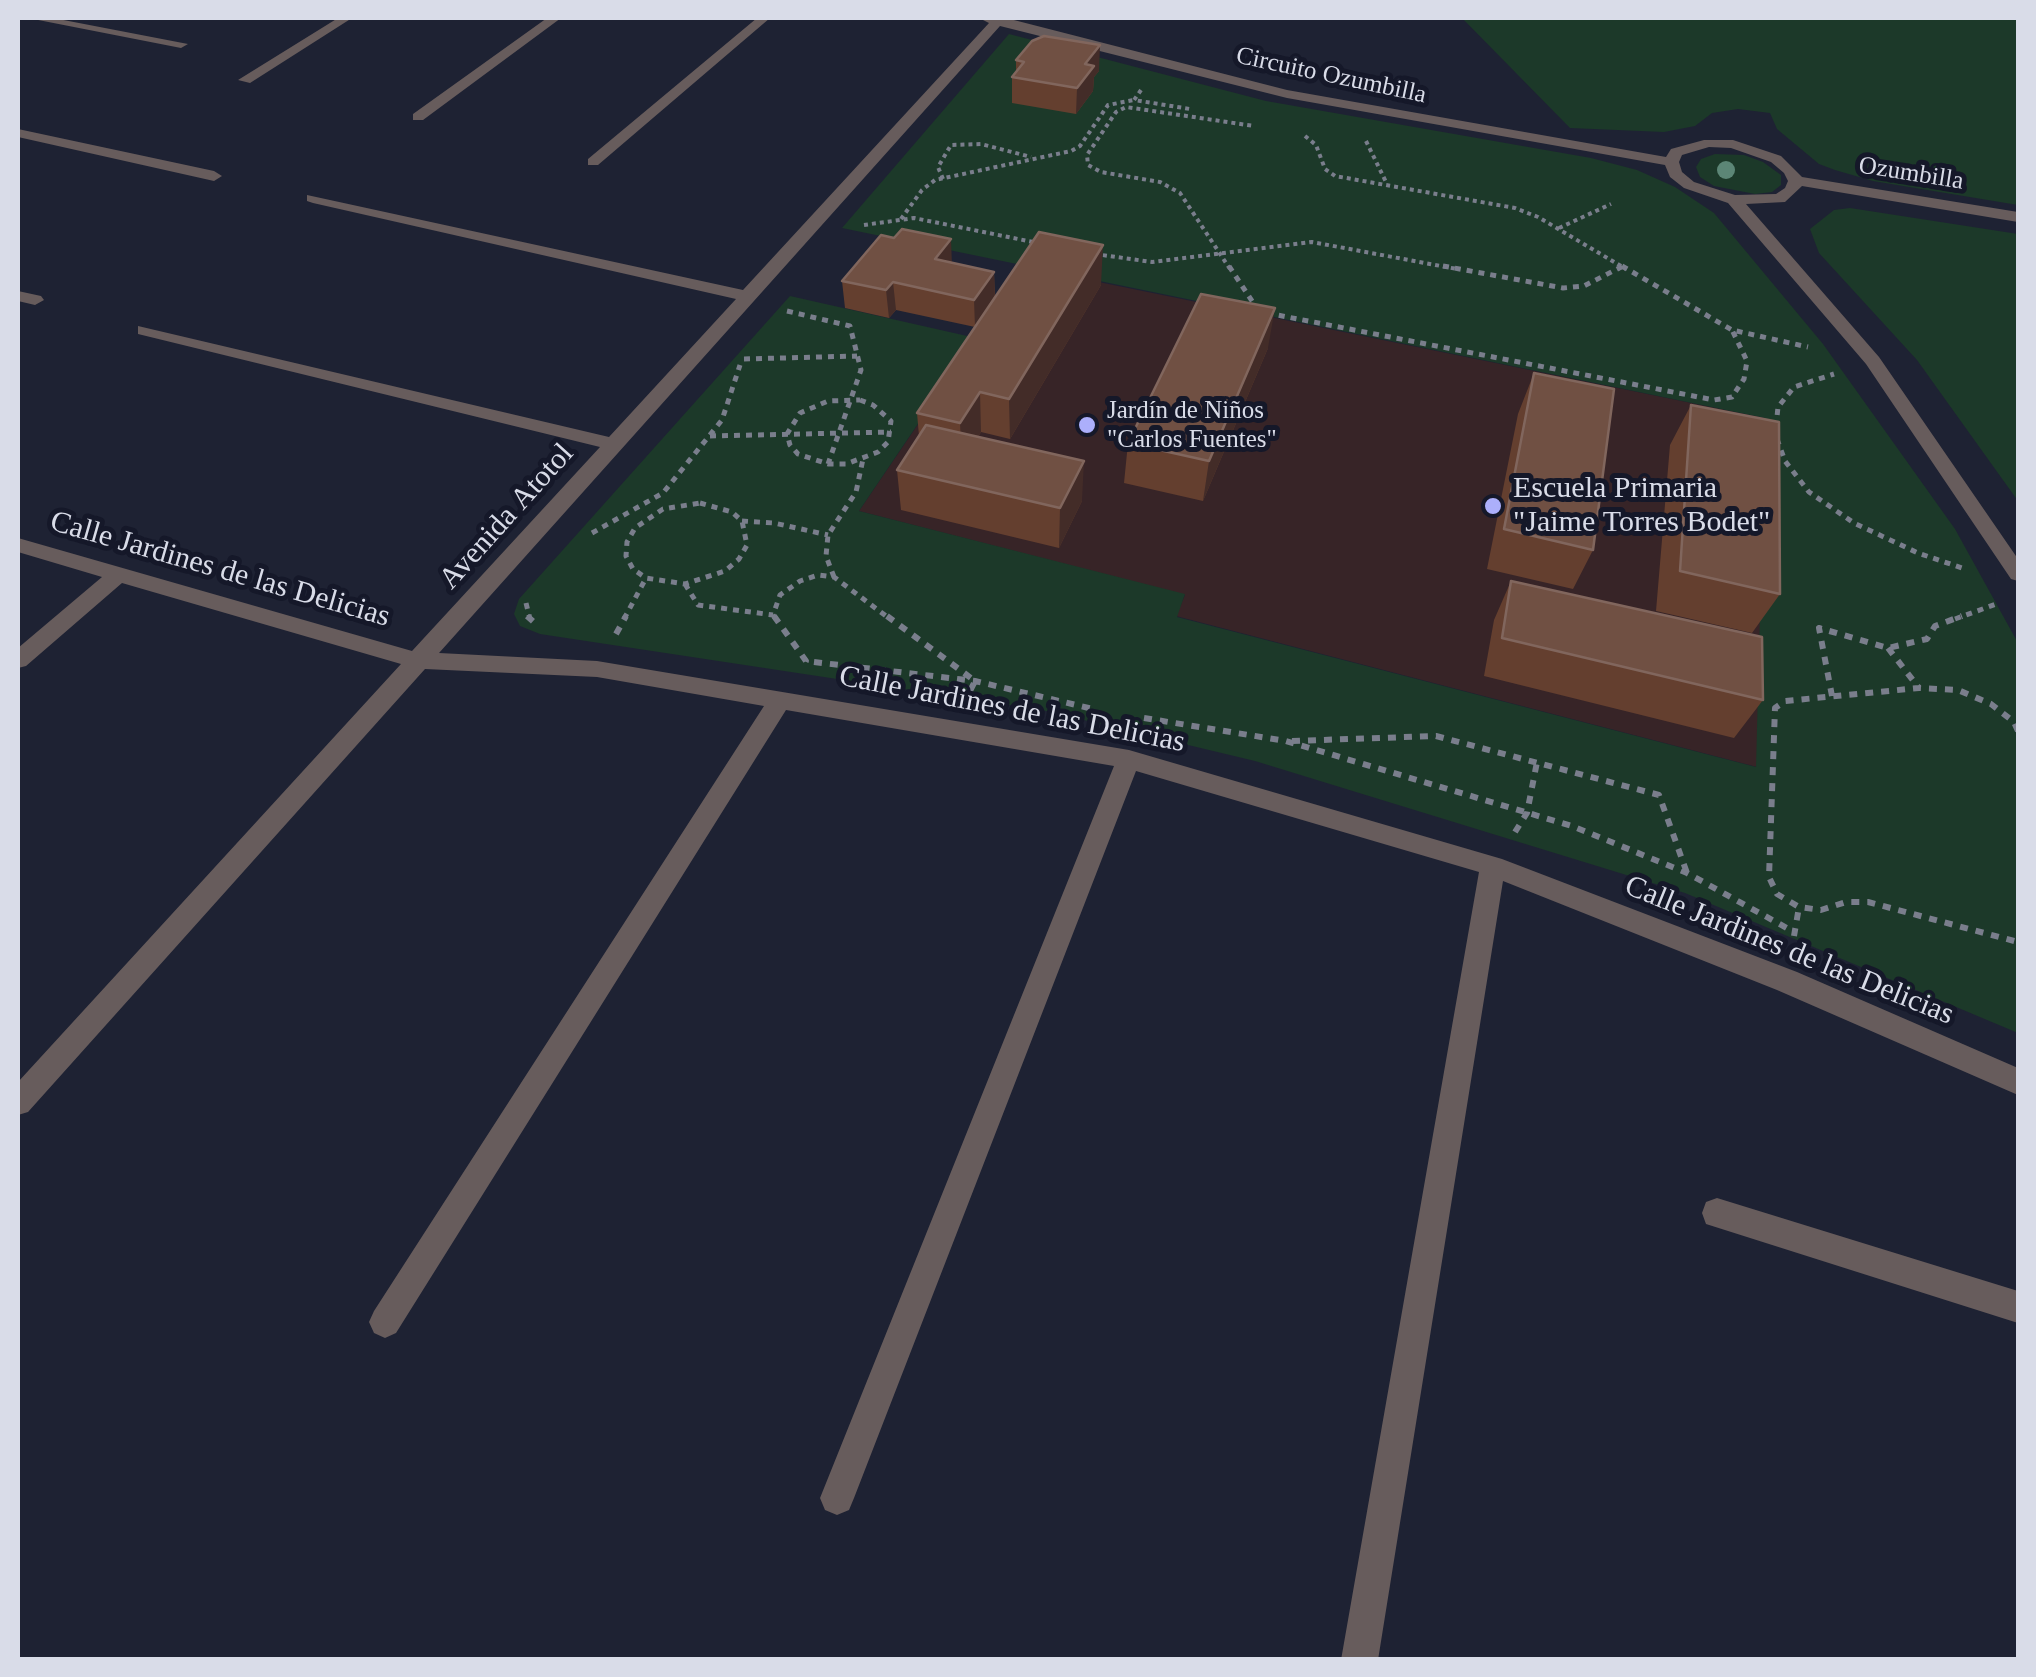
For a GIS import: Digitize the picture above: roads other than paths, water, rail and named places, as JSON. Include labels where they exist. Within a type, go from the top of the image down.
[{"type":"street","points":[[34,18],[181,44]]},
{"type":"street","points":[[245,80],[346,18]]},
{"type":"street","points":[[418,117],[555,18]]},
{"type":"street","points":[[593,162],[764,18]]},
{"type":"street","name":"Circuito Ozumbilla","points":[[994,18],[1287,94],[1671,162]]},
{"type":"street","name":"Avenida Atotol","points":[[18,1102],[415,660],[534,536],[994,18]]},
{"type":"street","points":[[18,133],[214,176]]},
{"type":"street","points":[[1733,144],[1776,158],[1796,181],[1792,191],[1779,198],[1734,200],[1689,185],[1676,174],[1671,162],[1676,152],[1690,146],[1733,144]]},
{"type":"street","name":"Ozumbilla","points":[[1796,181],[2018,218]]},
{"type":"street","points":[[313,198],[744,298]]},
{"type":"street","points":[[1734,200],[1873,361],[2018,574]]},
{"type":"street","points":[[144,330],[614,444]]},
{"type":"street","name":"Calle Jardines de las Delicias","points":[[18,545],[415,660],[598,670],[951,726],[1129,759],[1492,866],[1787,981],[2018,1082]]},
{"type":"street","points":[[18,660],[119,574]]},
{"type":"street","points":[[385,1322],[780,700]]},
{"type":"street","points":[[838,1498],[1129,759]]},
{"type":"street","points":[[1358,1660],[1492,866]]},
{"type":"street","points":[[1716,1213],[2018,1308]]},
{"type":"place","name":"Jardín de Niños \"Carlos Fuentes\"","points":[[1087,425]]},
{"type":"place","name":"Escuela Primaria \"Jaime Torres Bodet\"","points":[[1493,506]]}]
